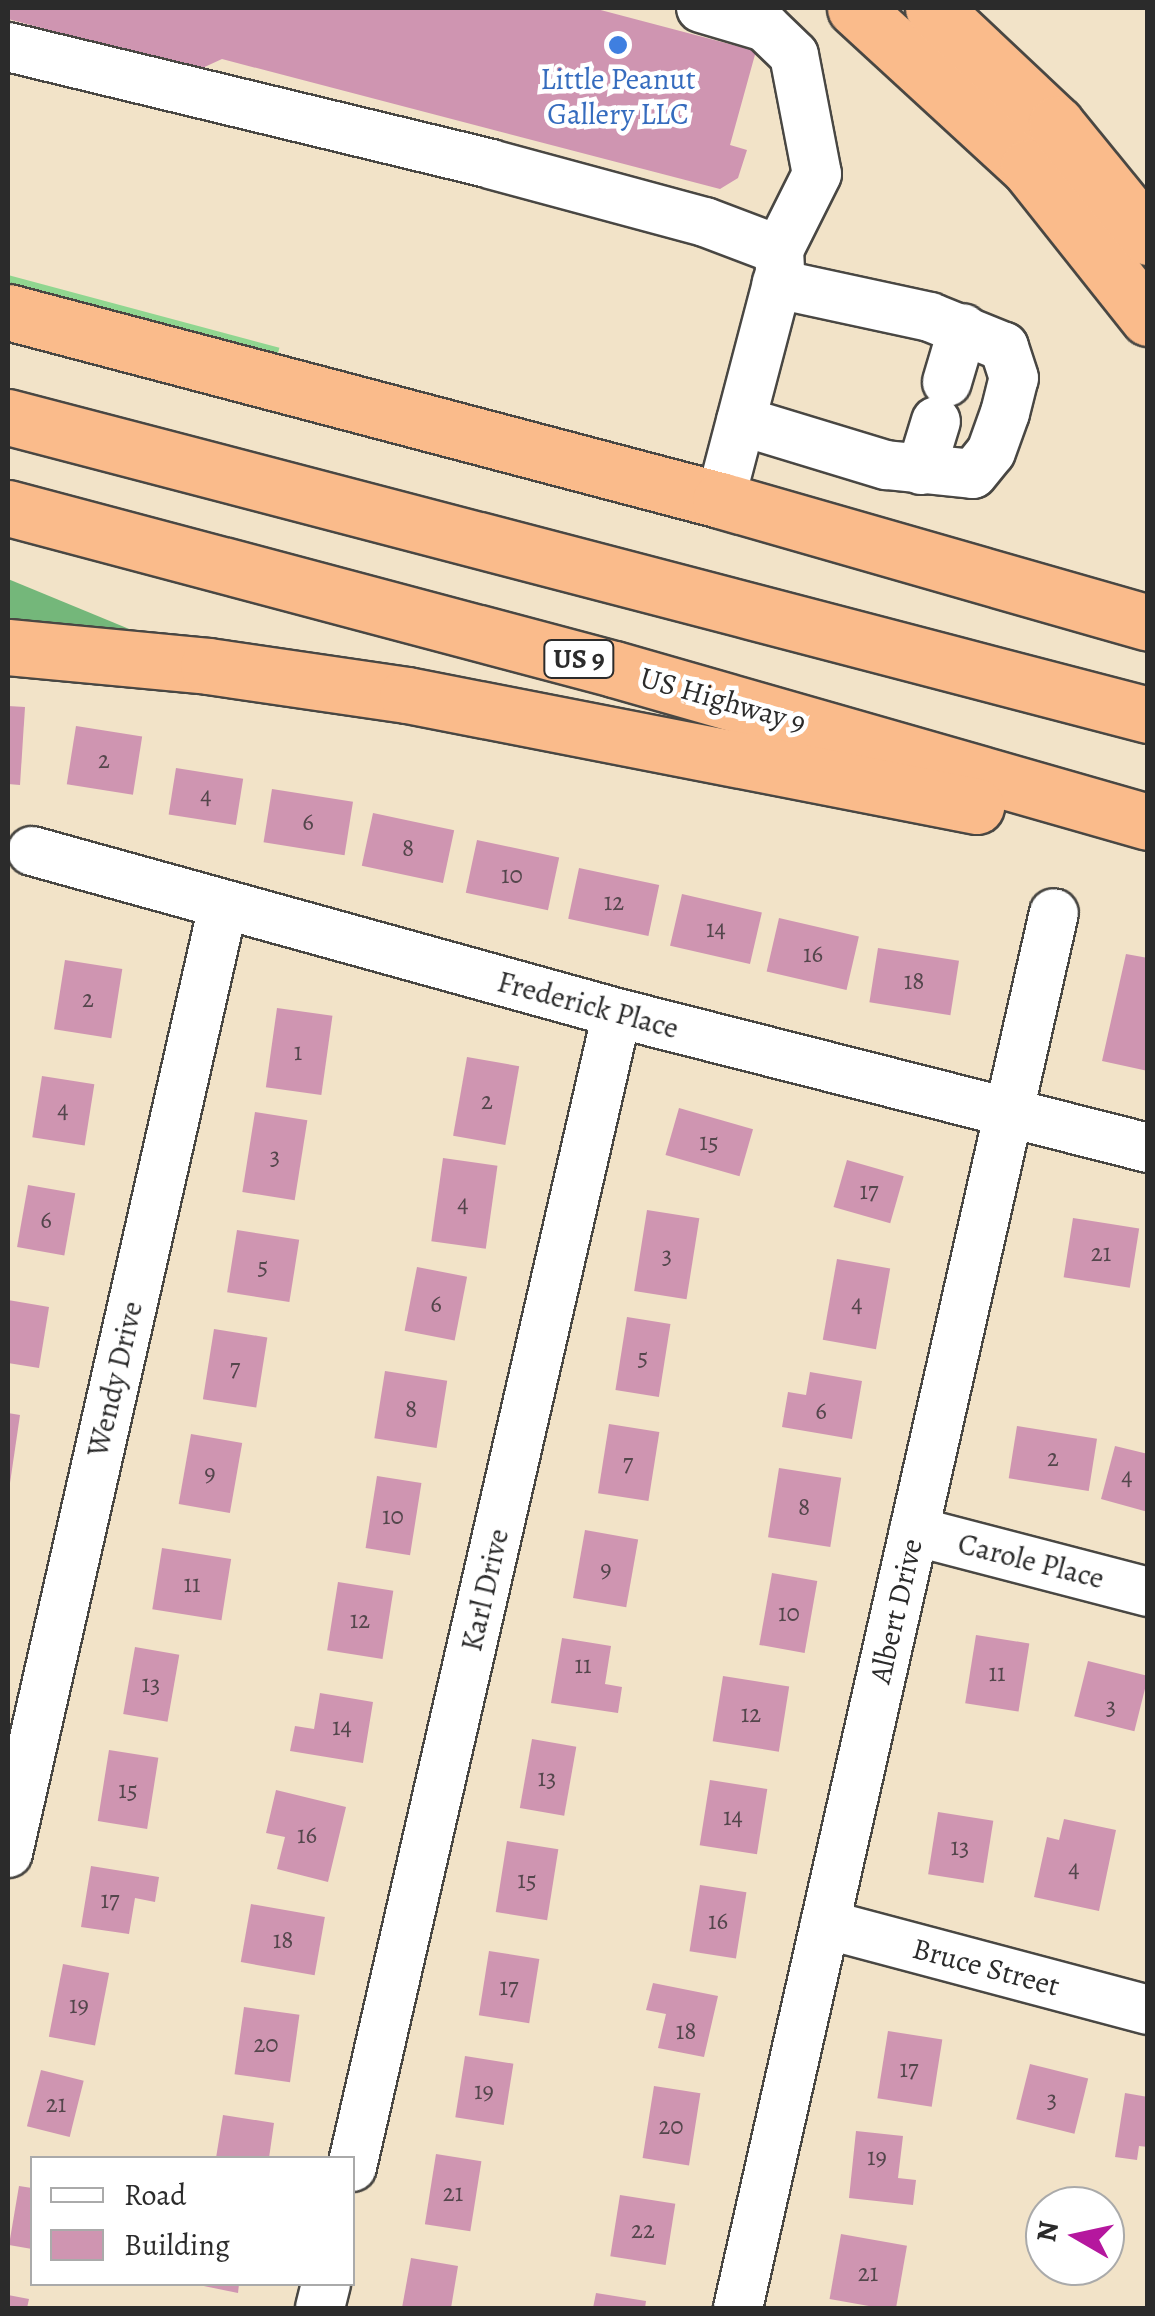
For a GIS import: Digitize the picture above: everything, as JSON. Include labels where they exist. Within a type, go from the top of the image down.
[{"type":"highway","points":[[856,8],[1028,167],[1148,318]]},
{"type":"highway","points":[[933,8],[1056,124],[1148,238]]},
{"type":"highway","points":[[8,312],[720,500],[1148,623]]},
{"type":"highway","points":[[8,417],[1148,715]]},
{"type":"highway","name":"US Highway 9","points":[[8,508],[614,669],[1148,822]]},
{"type":"highway","points":[[972,574],[1148,597]]},
{"type":"highway","points":[[8,647],[208,666],[407,696],[1148,840]]},
{"type":"street","points":[[700,8],[765,27],[794,54],[817,174],[778,267],[720,500]]},
{"type":"street","points":[[8,47],[490,164],[704,222],[778,267],[962,328],[1004,347],[1014,378],[991,452],[973,474],[922,470],[740,422]]},
{"type":"street","points":[[922,470],[962,328]]},
{"type":"street","name":"Frederick Place","points":[[32,851],[617,1013],[1148,1148]]},
{"type":"street","name":"Wendy Drive","points":[[8,1853],[222,906]]},
{"type":"street","name":"Albert Drive","points":[[738,2308],[1054,913]]},
{"type":"street","name":"Karl Drive","points":[[355,2156],[617,1013]]},
{"type":"street","name":"Carole Place","points":[[914,1532],[1148,1592]]},
{"type":"street","name":"Bruce Street","points":[[825,1924],[1148,2010]]},
{"type":"green space","points":[[8,275],[279,348],[276,362],[8,291]]},
{"type":"green space","points":[[8,579],[151,638],[8,624]]},
{"type":"building","points":[[8,8],[593,8],[756,51],[730,145],[747,150],[738,178],[720,189],[222,59],[198,70],[8,19]]},
{"type":"building","points":[[8,706],[25,707],[20,785],[8,784]]},
{"type":"building","points":[[76,726],[142,736],[133,795],[67,784]]},
{"type":"building","points":[[176,768],[243,779],[236,825],[169,814]]},
{"type":"building","points":[[272,789],[353,802],[345,855],[264,842]]},
{"type":"building","points":[[373,813],[454,830],[443,883],[362,866]]},
{"type":"building","points":[[477,840],[559,857],[548,910],[466,893]]},
{"type":"building","points":[[579,868],[659,885],[648,936],[568,919]]},
{"type":"building","points":[[682,894],[762,912],[750,964],[670,946]]},
{"type":"building","points":[[779,918],[859,936],[847,990],[767,972]]},
{"type":"building","points":[[878,948],[959,961],[950,1015],[869,1002]]},
{"type":"building","points":[[1126,954],[1148,958],[1148,1071],[1102,1061]]},
{"type":"building","points":[[65,960],[122,969],[111,1038],[54,1029]]},
{"type":"building","points":[[277,1008],[332,1016],[321,1095],[266,1087]]},
{"type":"building","points":[[467,1057],[519,1066],[505,1145],[453,1136]]},
{"type":"building","points":[[42,1076],[94,1084],[85,1146],[32,1137]]},
{"type":"building","points":[[679,1108],[753,1129],[740,1176],[665,1155]]},
{"type":"building","points":[[255,1112],[307,1120],[295,1200],[242,1192]]},
{"type":"building","points":[[443,1158],[497,1166],[486,1249],[431,1241]]},
{"type":"building","points":[[847,1160],[904,1176],[890,1223],[833,1207]]},
{"type":"building","points":[[28,1185],[75,1193],[64,1255],[17,1247]]},
{"type":"building","points":[[647,1210],[699,1218],[687,1299],[634,1291]]},
{"type":"building","points":[[1073,1218],[1139,1228],[1130,1288],[1064,1277]]},
{"type":"building","points":[[237,1230],[299,1240],[289,1302],[227,1292]]},
{"type":"building","points":[[837,1259],[890,1268],[876,1349],[823,1340]]},
{"type":"building","points":[[417,1267],[467,1277],[455,1341],[405,1331]]},
{"type":"building","points":[[8,1300],[49,1307],[39,1368],[8,1363]]},
{"type":"building","points":[[627,1317],[670,1324],[659,1397],[615,1390]]},
{"type":"building","points":[[214,1329],[267,1337],[256,1408],[203,1399]]},
{"type":"building","points":[[385,1371],[447,1381],[437,1448],[374,1438]]},
{"type":"building","points":[[810,1372],[862,1381],[852,1439],[782,1427],[788,1392],[806,1395]]},
{"type":"building","points":[[8,1413],[20,1415],[10,1483],[8,1483]]},
{"type":"building","points":[[609,1424],[659,1432],[648,1501],[598,1493]]},
{"type":"building","points":[[1017,1426],[1097,1439],[1089,1491],[1009,1478]]},
{"type":"building","points":[[191,1434],[242,1443],[230,1513],[179,1504]]},
{"type":"building","points":[[1115,1446],[1148,1454],[1148,1512],[1101,1499]]},
{"type":"building","points":[[779,1468],[841,1478],[830,1547],[768,1537]]},
{"type":"building","points":[[377,1476],[421,1483],[410,1555],[366,1548]]},
{"type":"building","points":[[585,1530],[638,1539],[626,1607],[573,1598]]},
{"type":"building","points":[[162,1548],[231,1559],[221,1620],[152,1609]]},
{"type":"building","points":[[772,1573],[817,1581],[805,1653],[759,1645]]},
{"type":"building","points":[[338,1582],[393,1591],[383,1659],[327,1650]]},
{"type":"building","points":[[976,1635],[1029,1643],[1019,1712],[965,1703]]},
{"type":"building","points":[[562,1638],[611,1646],[605,1684],[622,1687],[618,1713],[551,1703]]},
{"type":"building","points":[[135,1647],[179,1655],[168,1722],[123,1714]]},
{"type":"building","points":[[1088,1661],[1148,1676],[1134,1731],[1074,1716]]},
{"type":"building","points":[[723,1676],[789,1686],[779,1752],[713,1741]]},
{"type":"building","points":[[320,1693],[373,1702],[363,1763],[290,1751],[295,1726],[314,1729]]},
{"type":"building","points":[[532,1739],[576,1747],[564,1816],[520,1808]]},
{"type":"building","points":[[109,1750],[158,1758],[147,1829],[98,1821]]},
{"type":"building","points":[[710,1780],[767,1789],[757,1854],[700,1845]]},
{"type":"building","points":[[276,1790],[346,1807],[328,1882],[277,1869],[285,1837],[266,1833]]},
{"type":"building","points":[[938,1812],[993,1821],[983,1883],[928,1874]]},
{"type":"building","points":[[1064,1819],[1116,1830],[1099,1911],[1034,1897],[1047,1837],[1059,1840]]},
{"type":"building","points":[[507,1841],[558,1849],[547,1920],[496,1912]]},
{"type":"building","points":[[91,1866],[159,1877],[155,1902],[135,1898],[129,1934],[81,1927]]},
{"type":"building","points":[[700,1885],[746,1892],[736,1959],[690,1951]]},
{"type":"building","points":[[251,1904],[325,1917],[315,1975],[241,1962]]},
{"type":"building","points":[[489,1951],[539,1959],[529,2023],[479,2015]]},
{"type":"building","points":[[63,1964],[109,1973],[95,2046],[49,2037]]},
{"type":"building","points":[[653,1983],[718,1996],[704,2057],[658,2048],[666,2014],[646,2010]]},
{"type":"building","points":[[244,2007],[299,2015],[290,2082],[235,2074]]},
{"type":"building","points":[[888,2031],[942,2040],[932,2107],[877,2098]]},
{"type":"building","points":[[465,2056],[513,2064],[504,2125],[455,2117]]},
{"type":"building","points":[[1030,2064],[1088,2079],[1074,2134],[1016,2119]]},
{"type":"building","points":[[41,2070],[84,2081],[70,2137],[27,2126]]},
{"type":"building","points":[[654,2086],[700,2093],[689,2165],[643,2158]]},
{"type":"building","points":[[1125,2093],[1148,2097],[1148,2147],[1139,2146],[1137,2160],[1115,2157]]},
{"type":"building","points":[[223,2115],[274,2123],[269,2156],[216,2156]]},
{"type":"building","points":[[856,2131],[903,2136],[898,2178],[916,2180],[913,2205],[849,2198]]},
{"type":"building","points":[[436,2154],[481,2161],[470,2231],[425,2224]]},
{"type":"building","points":[[19,2186],[30,2188],[30,2249],[9,2245]]},
{"type":"building","points":[[620,2195],[675,2204],[666,2265],[610,2256]]},
{"type":"building","points":[[841,2234],[907,2246],[896,2308],[830,2299]]},
{"type":"building","points":[[411,2258],[458,2266],[451,2308],[402,2308]]},
{"type":"building","points":[[204,2286],[239,2286],[238,2293]]},
{"type":"building","points":[[596,2293],[646,2301],[645,2308],[593,2308]]},
{"type":"building","points":[[8,2295],[29,2299],[27,2308],[8,2308]]},
{"type":"place","name":"Little Peanut Gallery LLC","points":[[618,45]]}]
